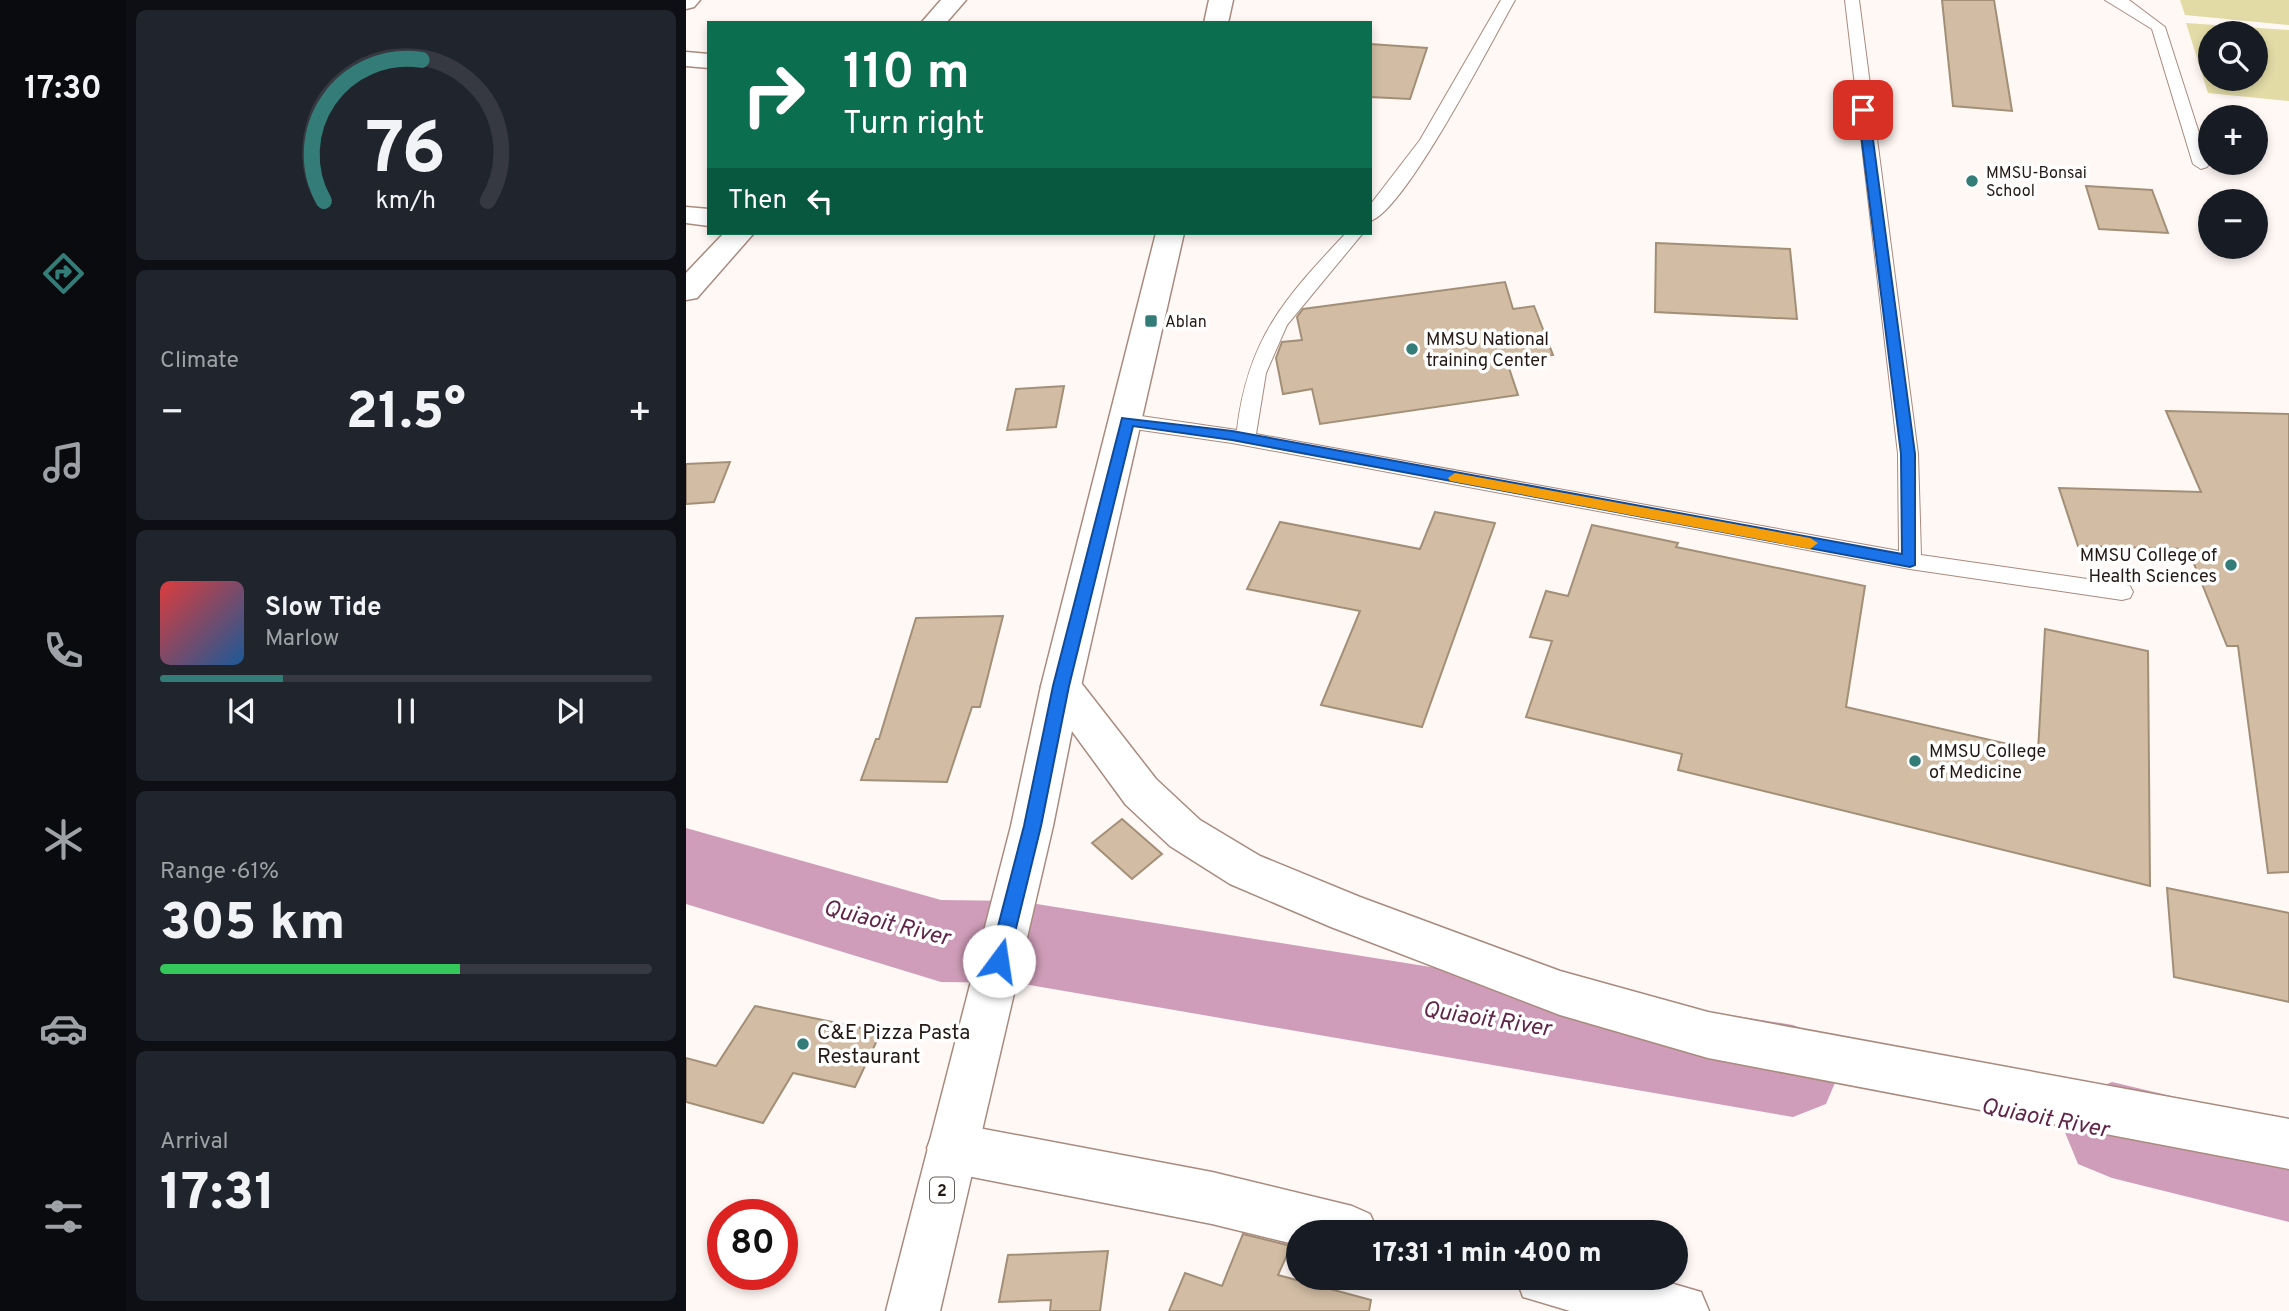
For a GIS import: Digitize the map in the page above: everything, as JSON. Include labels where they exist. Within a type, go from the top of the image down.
[{"type":"main road","points":[[935,21],[954,0]]},
{"type":"main road","points":[[1217,21],[1222,0]]},
{"type":"main road","points":[[686,59],[707,61]]},
{"type":"main road","points":[[686,215],[707,218]]},
{"type":"main road","points":[[686,291],[738,235]]},
{"type":"main road","name":"2","points":[[913,1311],[1032,826],[1061,686],[1127,421],[1170,235]]},
{"type":"main road","points":[[1061,686],[1141,792],[1185,833],[1245,870],[1347,913],[1560,993],[1708,1035],[2289,1144]]},
{"type":"main road","points":[[952,1148],[1212,1198],[1303,1220]]},
{"type":"main road","points":[[1593,1290],[1682,1311]]},
{"type":"lane","points":[[1372,214],[1388,197],[1421,150],[1508,0]]},
{"type":"lane","points":[[1852,0],[1852,23],[1908,454],[1910,561]]},
{"type":"lane","points":[[2112,0],[2124,3],[2158,27],[2198,154]]},
{"type":"lane","points":[[1246,439],[1249,396],[1263,349],[1280,318],[1353,235]]},
{"type":"lane","points":[[1127,421],[1246,439],[1910,561],[2122,592]]},
{"type":"shaded area","points":[[2180,0],[2289,0],[2289,25],[2185,15]]},
{"type":"shaded area","points":[[2186,23],[2198,24],[2198,61]]},
{"type":"shaded area","points":[[2268,29],[2289,30],[2289,101],[2207,91],[2268,91]]},
{"type":"building","points":[[1942,0],[1994,0],[2012,111],[1953,106]]},
{"type":"building","points":[[1372,44],[1427,48],[1410,99],[1372,97]]},
{"type":"building","points":[[2086,186],[2152,190],[2168,233],[2099,229]]},
{"type":"building","points":[[1656,243],[1790,249],[1797,319],[1655,312]]},
{"type":"building","name":"MMSU National training Center","points":[[1505,282],[1513,309],[1534,306],[1553,355],[1507,362],[1518,395],[1320,424],[1312,389],[1283,394],[1276,358],[1282,342],[1302,340],[1297,317],[1303,309]]},
{"type":"building","points":[[1064,386],[1056,427],[1007,430],[1016,389]]},
{"type":"building","points":[[2166,411],[2289,414],[2289,872],[2268,873],[2238,646],[2227,646],[2188,549],[2078,546],[2059,488],[2201,492]]},
{"type":"building","points":[[730,462],[714,502],[686,504],[686,464]]},
{"type":"building","points":[[1435,512],[1495,523],[1422,727],[1321,705],[1360,611],[1247,589],[1280,522],[1420,549]]},
{"type":"building","points":[[1592,525],[1678,543],[1676,547],[1865,586],[1846,707],[2038,751],[2045,629],[2148,651],[2150,886],[1678,770],[1682,754],[1526,717],[1552,641],[1530,637],[1546,591],[1568,596]]},
{"type":"building","points":[[1003,616],[980,707],[972,707],[947,782],[861,780],[876,739],[879,739],[916,618]]},
{"type":"building","points":[[1122,819],[1162,854],[1132,879],[1092,843]]},
{"type":"building","points":[[2167,888],[2289,913],[2289,1002],[2174,977]]},
{"type":"building","name":"C&E Pizza Pasta Restaurant","points":[[755,1006],[881,1032],[855,1087],[793,1073],[763,1123],[686,1102],[686,1058],[716,1066]]},
{"type":"building","points":[[1243,1234],[1286,1245],[1286,1257],[1278,1275],[1286,1277],[1286,1290],[1334,1290],[1371,1300],[1369,1311],[1169,1311],[1185,1273],[1222,1286]]},
{"type":"building","points":[[1108,1251],[1100,1311],[1050,1311],[1051,1300],[999,1302],[1008,1255]]},
{"type":"waterway","name":"Quiaoit River","points":[[686,866],[941,941],[1018,942],[1793,1071]]},
{"type":"waterway","name":"Quiaoit River","points":[[2112,1130],[2289,1173]]},
{"type":"slow traffic","points":[[1455,478],[1810,543]]},
{"type":"place","name":"MMSU-Bonsai School","points":[[1972,181]]},
{"type":"place","name":"Ablan","points":[[1151,321]]},
{"type":"place","name":"MMSU National training Center","points":[[1412,349]]},
{"type":"place","name":"MMSU College of Health Sciences","points":[[2231,565]]},
{"type":"place","name":"MMSU College of Medicine","points":[[1915,761]]},
{"type":"place","name":"C&E Pizza Pasta Restaurant","points":[[803,1044]]},
{"type":"route","points":[[999,961],[1032,826],[1061,686],[1127,421],[1232,436],[1910,561],[1908,454],[1863,110]]}]
